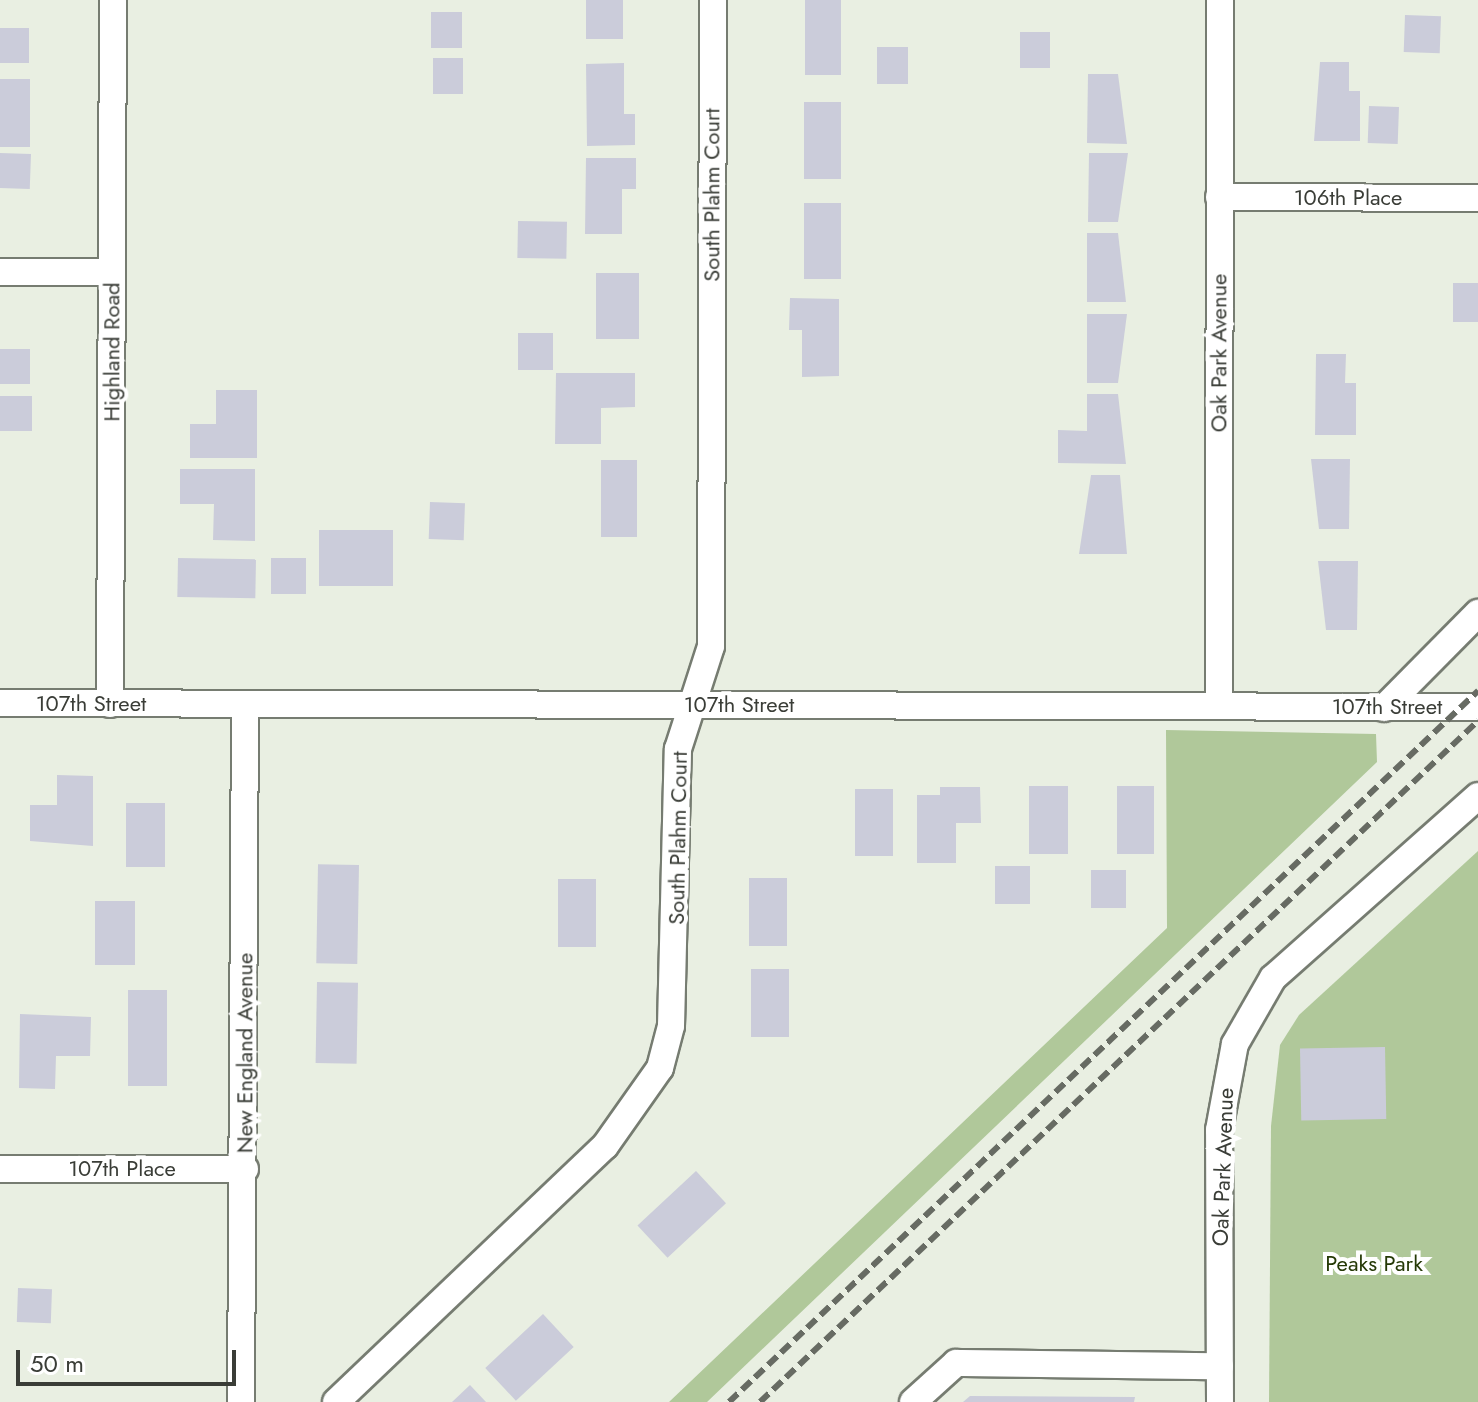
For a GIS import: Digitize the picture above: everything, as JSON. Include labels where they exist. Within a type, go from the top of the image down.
[{"type":"street","name":"Highland Road","points":[[110,704],[113,0]]},
{"type":"street","name":"South Plahm Court","points":[[336,1402],[605,1146],[660,1068],[676,976],[678,749],[711,646],[713,0]]},
{"type":"street","name":"Oak Park Avenue","points":[[1219,705],[1220,0]]},
{"type":"street","name":"106th Place","points":[[1219,197],[1478,198]]},
{"type":"street","points":[[0,272],[112,272]]},
{"type":"street","points":[[1384,708],[1478,613]]},
{"type":"street","name":"107th Street","points":[[0,703],[1478,707]]},
{"type":"street","name":"New England Avenue","points":[[241,1402],[245,1169],[245,705]]},
{"type":"street","name":"Oak Park Avenue","points":[[1220,1402],[1223,1085],[1251,1007],[1273,978],[1478,796]]},
{"type":"street","name":"107th Place","points":[[0,1169],[245,1169]]},
{"type":"street","points":[[913,1402],[956,1363],[1220,1366]]},
{"type":"green space","points":[[1166,730],[1376,734],[1377,762],[707,1402],[669,1402],[1167,928]]},
{"type":"green space","name":"Peaks Park","points":[[1478,851],[1478,1402],[1269,1402],[1271,1126],[1280,1045],[1299,1015]]},
{"type":"building","points":[[586,0],[623,0],[623,39],[586,39]]},
{"type":"building","points":[[805,0],[841,0],[841,75],[805,75]]},
{"type":"building","points":[[431,12],[462,12],[462,48],[431,48]]},
{"type":"building","points":[[1405,15],[1441,16],[1440,53],[1404,52]]},
{"type":"building","points":[[0,28],[29,28],[29,63],[0,63]]},
{"type":"building","points":[[1020,32],[1050,32],[1050,68],[1020,68]]},
{"type":"building","points":[[877,47],[908,47],[908,84],[877,84]]},
{"type":"building","points":[[433,58],[463,58],[463,94],[433,94]]},
{"type":"building","points":[[1320,62],[1349,62],[1349,91],[1360,91],[1360,141],[1314,141]]},
{"type":"building","points":[[624,63],[624,114],[635,114],[635,145],[587,146],[586,64]]},
{"type":"building","points":[[1088,74],[1118,74],[1127,144],[1087,143]]},
{"type":"building","points":[[0,79],[30,79],[30,147],[0,147]]},
{"type":"building","points":[[804,102],[841,102],[841,179],[804,179]]},
{"type":"building","points":[[1369,106],[1399,107],[1398,144],[1368,143]]},
{"type":"building","points":[[0,153],[31,154],[30,189],[0,188]]},
{"type":"building","points":[[1089,153],[1128,153],[1118,222],[1088,222]]},
{"type":"building","points":[[586,158],[636,158],[636,189],[622,189],[622,234],[585,234]]},
{"type":"building","points":[[804,203],[841,203],[841,279],[804,279]]},
{"type":"building","points":[[518,221],[567,222],[566,259],[517,258]]},
{"type":"building","points":[[1087,233],[1118,233],[1126,302],[1087,302]]},
{"type":"building","points":[[596,273],[639,273],[639,339],[596,339]]},
{"type":"building","points":[[1453,283],[1478,283],[1478,322],[1453,322]]},
{"type":"building","points":[[790,298],[839,299],[839,376],[802,377],[802,330],[789,330]]},
{"type":"building","points":[[1087,314],[1127,314],[1118,383],[1087,383]]},
{"type":"building","points":[[518,333],[553,333],[553,370],[518,370]]},
{"type":"building","points":[[0,349],[30,349],[30,384],[0,384]]},
{"type":"building","points":[[1316,354],[1346,354],[1345,383],[1356,383],[1356,435],[1315,435]]},
{"type":"building","points":[[556,373],[635,373],[635,407],[601,408],[601,444],[555,444]]},
{"type":"building","points":[[216,390],[257,390],[257,458],[190,458],[190,424],[216,424]]},
{"type":"building","points":[[1087,394],[1118,394],[1126,464],[1058,463],[1058,430],[1087,431]]},
{"type":"building","points":[[0,396],[32,396],[32,431],[0,431]]},
{"type":"building","points":[[1311,459],[1350,459],[1349,529],[1319,529]]},
{"type":"building","points":[[601,460],[637,460],[637,537],[601,537]]},
{"type":"building","points":[[180,469],[255,469],[255,541],[213,540],[214,504],[180,504]]},
{"type":"building","points":[[1091,475],[1120,475],[1127,554],[1079,554]]},
{"type":"building","points":[[430,502],[465,503],[464,540],[429,539]]},
{"type":"building","points":[[319,530],[393,530],[393,586],[319,586]]},
{"type":"building","points":[[178,558],[256,559],[255,598],[177,597]]},
{"type":"building","points":[[271,558],[306,558],[306,594],[271,594]]},
{"type":"building","points":[[1318,561],[1358,561],[1357,630],[1326,630]]},
{"type":"building","points":[[57,775],[93,776],[93,846],[30,841],[30,805],[57,805]]},
{"type":"building","points":[[1029,786],[1068,786],[1068,854],[1029,854]]},
{"type":"building","points":[[1117,786],[1154,786],[1154,854],[1117,854]]},
{"type":"building","points":[[940,787],[980,787],[981,823],[956,823],[956,863],[917,863],[917,795],[940,795]]},
{"type":"building","points":[[855,789],[893,789],[893,856],[855,856]]},
{"type":"building","points":[[126,803],[165,803],[165,867],[126,867]]},
{"type":"building","points":[[318,864],[359,865],[357,964],[316,963]]},
{"type":"building","points":[[995,866],[1030,866],[1030,904],[995,904]]},
{"type":"building","points":[[1091,870],[1126,870],[1126,908],[1091,908]]},
{"type":"building","points":[[749,878],[787,878],[787,946],[749,946]]},
{"type":"building","points":[[558,879],[596,879],[596,947],[558,947]]},
{"type":"building","points":[[95,901],[135,901],[135,965],[95,965]]},
{"type":"building","points":[[751,969],[789,969],[789,1037],[751,1037]]},
{"type":"building","points":[[317,982],[358,983],[357,1064],[316,1063]]},
{"type":"building","points":[[128,990],[167,990],[167,1086],[128,1086]]},
{"type":"building","points":[[20,1014],[91,1017],[90,1056],[56,1056],[55,1089],[19,1088]]},
{"type":"building","points":[[1385,1047],[1386,1119],[1301,1120],[1300,1048]]},
{"type":"building","points":[[696,1171],[726,1203],[667,1258],[637,1226]]},
{"type":"building","points":[[18,1288],[52,1289],[51,1323],[17,1322]]},
{"type":"building","points":[[543,1314],[574,1347],[516,1401],[485,1368]]},
{"type":"building","points":[[470,1385],[486,1402],[452,1402]]},
{"type":"building","points":[[970,1396],[1135,1397],[1134,1402],[963,1402]]},
{"type":"railway","points":[[729,1402],[1478,691]]},
{"type":"railway","points":[[760,1402],[1478,721]]}]
